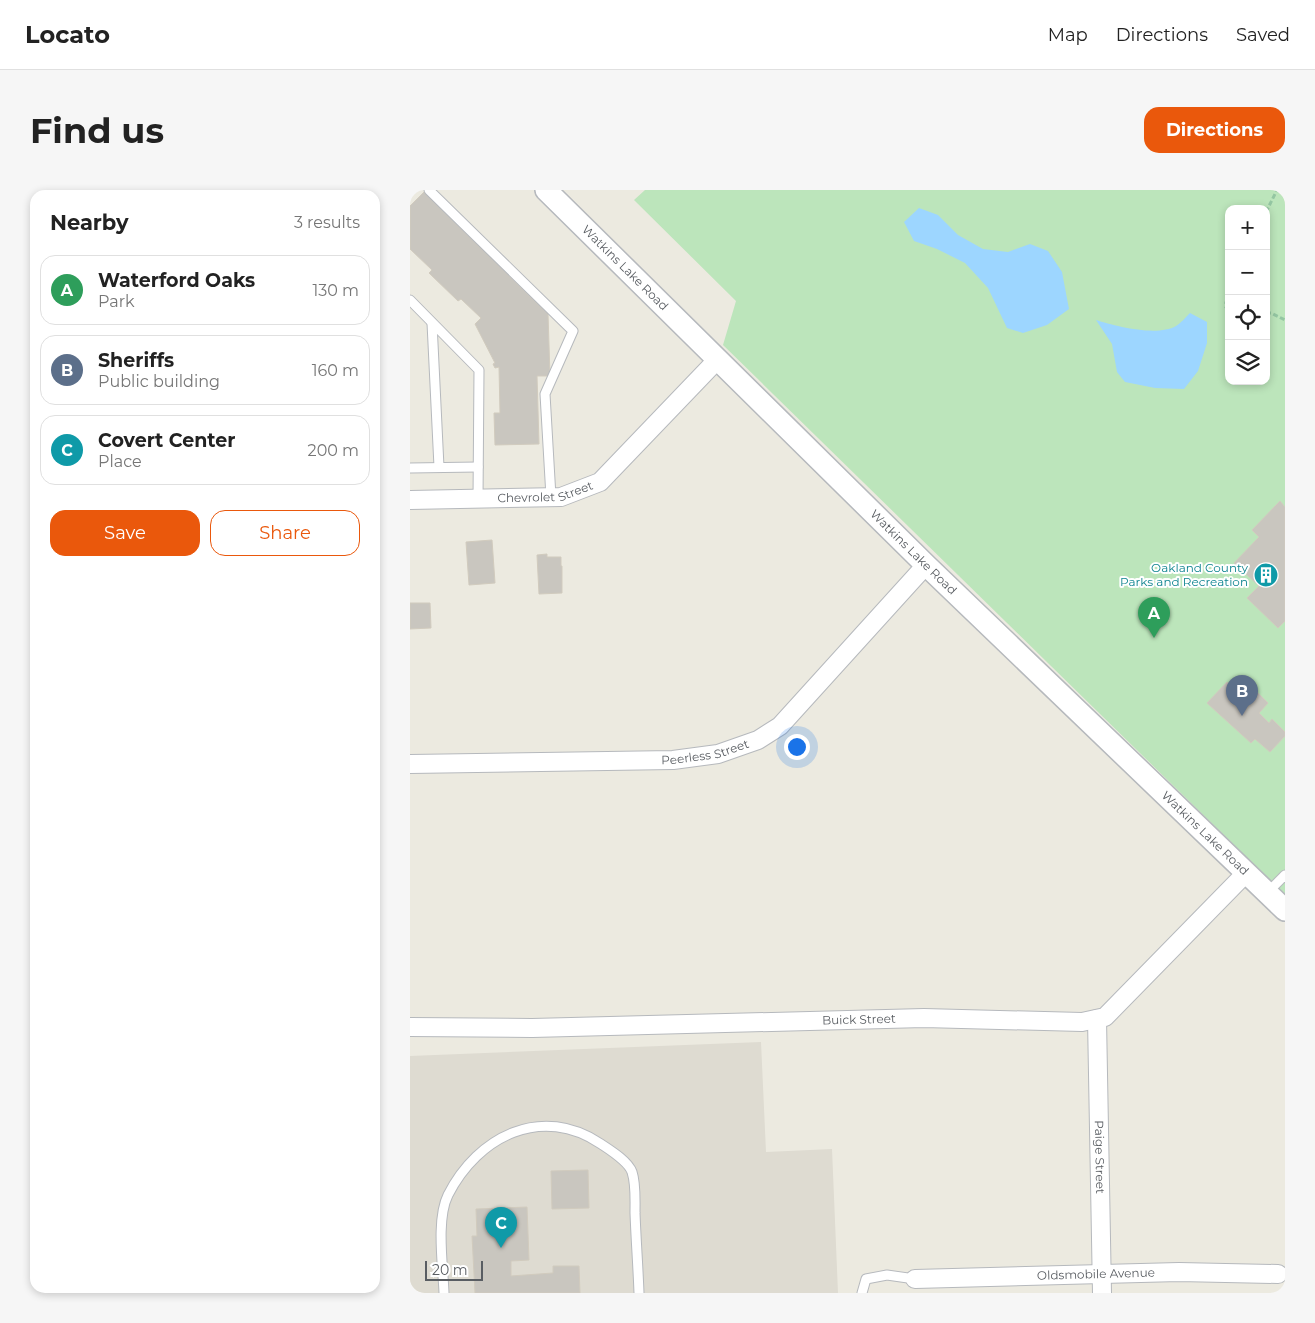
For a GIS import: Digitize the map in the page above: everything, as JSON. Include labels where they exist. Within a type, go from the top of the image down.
[{"type":"street","name":"Watkins Lake Road","points":[[546,190],[926,565],[1285,910]]},
{"type":"street","name":"Chevrolet Street","points":[[410,500],[560,497],[600,482],[717,360]]},
{"type":"street","name":"Peerless Street","points":[[410,764],[673,760],[718,754],[758,740],[780,726],[926,565]]},
{"type":"street","name":"Buick Street","points":[[410,1027],[532,1028],[924,1018],[1082,1022],[1105,1017],[1128,996],[1246,873]]},
{"type":"street","name":"Paige Street","points":[[1097,1019],[1102,1293]]},
{"type":"street","name":"Oldsmobile Avenue","points":[[915,1279],[1179,1272],[1278,1274]]},
{"type":"lane","points":[[429,190],[572,331],[545,394],[551,497]]},
{"type":"lane","points":[[410,300],[478,370],[478,499]]},
{"type":"lane","points":[[432,323],[438,467]]},
{"type":"lane","points":[[410,468],[478,467]]},
{"type":"lane","points":[[1267,893],[1285,875]]},
{"type":"lane","points":[[444,1293],[441,1219],[447,1196],[464,1171],[482,1150],[506,1134],[535,1126],[564,1128],[592,1137],[616,1154],[632,1170],[639,1293]]},
{"type":"lane","points":[[862,1293],[866,1279],[887,1275],[915,1279]]},
{"type":"path","points":[[1270,205],[1277,190]]},
{"type":"path","points":[[1270,313],[1285,320]]},
{"type":"shaded area","points":[[761,1042],[766,1152],[832,1149],[838,1293],[410,1293],[410,1056]]},
{"type":"green space","points":[[645,190],[1285,190],[1285,895],[723,345],[736,301],[634,200]]},
{"type":"water","points":[[919,208],[938,215],[958,235],[983,249],[1008,252],[1030,244],[1048,251],[1062,272],[1069,309],[1047,325],[1023,333],[1007,328],[988,288],[965,263],[937,249],[914,241],[904,222]]},
{"type":"water","points":[[1190,313],[1207,322],[1207,343],[1198,371],[1184,389],[1155,388],[1125,382],[1117,372],[1112,344],[1096,320],[1147,331],[1158,331],[1176,326]]},
{"type":"building","points":[[424,192],[548,314],[550,376],[537,376],[539,444],[495,445],[494,413],[500,413],[499,367],[495,368],[493,364],[495,363],[475,324],[481,318],[461,299],[458,301],[429,273],[432,270],[410,249],[410,206]]},
{"type":"building","name":"Oakland County Parks and Recreation","points":[[1280,501],[1285,507],[1285,621],[1278,628],[1247,598],[1259,586],[1234,563],[1259,537],[1252,530]]},
{"type":"building","points":[[492,540],[495,583],[469,585],[466,542]]},
{"type":"building","points":[[547,554],[547,557],[561,557],[562,593],[539,594],[537,555]]},
{"type":"building","points":[[410,603],[430,603],[431,628],[410,629]]},
{"type":"building","points":[[1227,682],[1246,701],[1256,691],[1268,703],[1259,713],[1269,723],[1272,719],[1285,732],[1285,736],[1270,752],[1255,739],[1251,743],[1207,703]]},
{"type":"building","points":[[588,1170],[589,1208],[552,1209],[551,1171]]},
{"type":"building","points":[[527,1207],[529,1260],[511,1261],[511,1276],[553,1273],[553,1266],[579,1266],[580,1293],[475,1293],[472,1236],[477,1236],[476,1209]]},
{"type":"place","name":"Oakland County Parks and Recreation","points":[[1266,575]]},
{"type":"place","name":"Waterford Oaks","points":[[1154,638]]},
{"type":"place","name":"Sheriffs","points":[[1242,716]]},
{"type":"place","name":"Covert Center","points":[[501,1248]]}]
